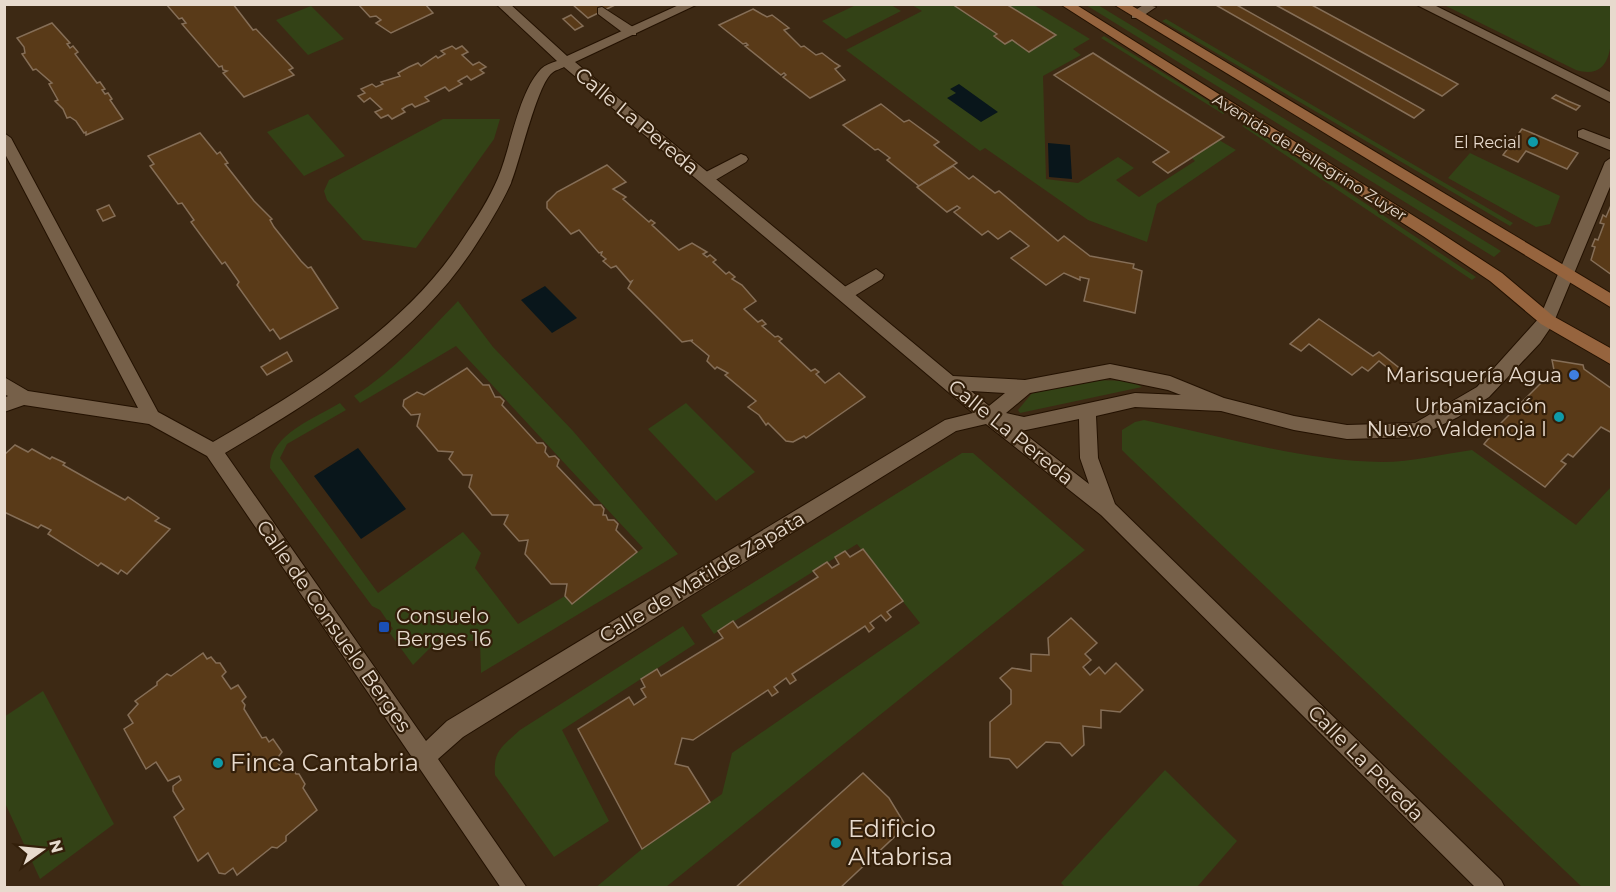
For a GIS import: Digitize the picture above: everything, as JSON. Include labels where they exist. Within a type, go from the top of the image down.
[{"type":"main road","name":"Avenida de Pellegrino Zuyer","points":[[1066,4],[1428,232],[1496,277],[1547,320],[1611,358]]},
{"type":"main road","name":"Avenida de Pellegrino Zuyer","points":[[1119,4],[1353,144],[1566,277],[1611,302]]},
{"type":"street","name":"Calle La Pereda","points":[[502,4],[566,61],[988,416],[1108,509],[1493,888]]},
{"type":"street","points":[[213,451],[329,379],[366,350],[445,277],[483,224],[497,196],[519,143],[540,79],[548,70],[692,4]]},
{"type":"street","points":[[1421,4],[1611,99]]},
{"type":"street","points":[[1136,15],[1150,6]]},
{"type":"street","points":[[602,11],[631,32]]},
{"type":"street","points":[[1583,134],[1611,146]]},
{"type":"street","points":[[4,138],[152,417]]},
{"type":"street","points":[[706,178],[741,159]]},
{"type":"street","points":[[950,383],[1025,387],[1051,380],[1110,371],[1170,383],[1221,405],[1294,423],[1347,432],[1417,430],[1452,412],[1483,392],[1534,338],[1547,320],[1566,277],[1611,162]]},
{"type":"street","points":[[845,294],[876,275]]},
{"type":"street","name":"Calle de Consuelo Berges","points":[[4,384],[24,398],[152,417],[213,451],[515,888]]},
{"type":"street","points":[[988,416],[1025,387]]},
{"type":"street","name":"Calle de Consuelo Berges","points":[[4,405],[24,398]]},
{"type":"street","points":[[988,416],[1024,424],[1135,400],[1221,405]]},
{"type":"street","points":[[1087,410],[1089,458],[1108,509]]},
{"type":"street","name":"Calle de Matilde Zapata","points":[[425,756],[455,729],[951,424],[988,416]]},
{"type":"green space","points":[[856,5],[891,5],[901,11],[846,39],[822,21]]},
{"type":"green space","points":[[912,5],[1034,5],[1090,39],[1073,49],[1081,55],[1043,76],[1046,179],[1078,183],[1118,157],[1134,168],[1116,180],[1139,197],[1195,161],[1192,158],[1219,140],[1236,150],[1157,204],[1147,242],[1088,220],[985,148],[980,151],[846,50],[922,11]]},
{"type":"green space","points":[[1086,5],[1098,5],[1501,251],[1494,257]]},
{"type":"green space","points":[[1444,5],[1611,5],[1612,30],[1609,54],[1605,63],[1598,69],[1589,72],[1576,70]]},
{"type":"green space","points":[[311,6],[344,39],[308,55],[276,20]]},
{"type":"green space","points":[[1166,19],[1513,223],[1510,226],[1162,21]]},
{"type":"green space","points":[[1104,36],[1226,112],[1223,114],[1101,38]]},
{"type":"green space","points":[[308,114],[345,156],[304,176],[267,132]]},
{"type":"green space","points":[[443,119],[500,119],[494,139],[416,248],[363,240],[327,200],[324,191],[329,180]]},
{"type":"green space","points":[[1246,124],[1476,277],[1472,280],[1242,126]]},
{"type":"green space","points":[[1470,153],[1560,196],[1550,224],[1536,227],[1448,178]]},
{"type":"green space","points":[[458,301],[493,347],[573,431],[678,554],[481,673],[480,642],[441,637],[413,665],[389,632],[393,629],[380,610],[372,606],[270,468],[272,456],[285,437],[307,421],[340,403],[346,410],[287,444],[280,458],[378,593],[463,532],[481,553],[475,568],[518,624],[565,596],[572,603],[643,548],[456,346],[360,403],[354,396],[396,364]]},
{"type":"green space","points":[[1096,380],[1130,381],[1142,387],[1020,413],[1018,410],[1033,392]]},
{"type":"green space","points":[[686,403],[755,472],[716,501],[648,429]]},
{"type":"green space","points":[[1144,420],[1262,447],[1352,461],[1405,461],[1472,450],[1576,525],[1611,487],[1611,887],[1582,887],[1122,450],[1122,430],[1135,422]]},
{"type":"green space","points":[[962,453],[973,453],[1085,550],[666,887],[595,888],[642,849],[722,794],[732,753],[920,623],[857,544],[714,634],[701,615]]},
{"type":"green space","points":[[683,626],[695,644],[562,730],[609,821],[554,857],[495,775],[496,760],[500,749],[520,730]]},
{"type":"green space","points":[[43,691],[114,824],[40,879],[5,803],[4,717]]},
{"type":"green space","points":[[1165,770],[1237,841],[1197,887],[1065,887],[1061,883]]},
{"type":"shaded area","points":[[959,84],[998,112],[981,122],[947,98],[956,93],[950,89]]},
{"type":"shaded area","points":[[1048,143],[1070,145],[1072,179],[1049,177]]},
{"type":"shaded area","points":[[545,286],[577,318],[552,333],[521,300]]},
{"type":"shaded area","points":[[358,448],[406,509],[361,539],[314,476]]},
{"type":"building","points":[[166,4],[233,4],[253,30],[256,29],[293,68],[289,70],[294,75],[244,97],[223,73],[227,71],[223,70],[222,66],[219,67],[182,24],[186,23],[182,18],[179,19]]},
{"type":"building","points":[[358,4],[425,4],[433,13],[391,33],[376,23],[381,20],[376,16],[370,17]]},
{"type":"building","points":[[572,4],[617,4],[588,18]]},
{"type":"building","points":[[952,4],[1006,4],[1056,35],[1029,52],[1012,40],[1005,44],[994,36],[997,34]]},
{"type":"building","points":[[1214,4],[1235,4],[1424,110],[1414,118]]},
{"type":"building","points":[[1274,4],[1310,4],[1458,84],[1442,96]]},
{"type":"building","points":[[753,9],[767,17],[772,15],[789,28],[784,30],[801,47],[804,46],[816,55],[822,53],[840,66],[835,69],[845,80],[810,98],[783,77],[786,75],[784,73],[781,75],[745,46],[748,45],[746,43],[743,44],[719,25]]},
{"type":"building","points":[[571,15],[583,26],[575,30],[563,19]]},
{"type":"building","points":[[52,23],[70,43],[67,44],[70,48],[73,46],[78,52],[75,54],[97,83],[100,82],[105,89],[102,90],[105,94],[108,93],[123,119],[86,135],[76,121],[70,117],[67,118],[63,109],[55,101],[58,100],[49,84],[52,83],[36,69],[33,70],[22,54],[25,53],[24,47],[17,38]]},
{"type":"building","points":[[452,46],[456,49],[462,46],[468,52],[462,55],[473,65],[479,62],[486,67],[480,70],[484,73],[471,80],[467,76],[458,81],[462,84],[449,91],[445,87],[425,97],[429,101],[415,107],[412,104],[407,106],[402,109],[405,112],[392,119],[388,115],[381,118],[375,112],[382,109],[370,98],[364,102],[358,96],[365,93],[361,89],[372,84],[376,87],[383,84],[381,82],[400,76],[398,73],[418,63],[421,66],[436,56],[438,58],[445,54],[441,51]]},
{"type":"building","points":[[1093,53],[1224,137],[1168,173],[1153,162],[1169,152],[1054,75]]},
{"type":"building","points":[[1556,95],[1580,106],[1576,110],[1552,98]]},
{"type":"building","points":[[881,104],[904,122],[909,120],[939,142],[934,145],[957,163],[919,186],[887,160],[890,158],[878,149],[875,150],[843,125]]},
{"type":"building","name":"El Recial","points":[[1522,129],[1578,153],[1567,169],[1526,151],[1518,162],[1503,155]]},
{"type":"building","points":[[200,133],[217,154],[220,152],[228,163],[225,164],[254,201],[272,219],[270,220],[274,227],[301,261],[308,268],[311,267],[338,308],[280,339],[273,329],[270,331],[237,285],[239,282],[225,262],[222,264],[191,222],[194,220],[182,203],[178,204],[150,166],[154,164],[148,156]]},
{"type":"building","points":[[607,165],[626,182],[613,189],[626,197],[623,199],[649,222],[651,220],[655,223],[652,225],[679,250],[692,243],[707,252],[703,254],[707,257],[710,255],[716,260],[713,262],[726,274],[729,272],[735,277],[732,279],[742,285],[756,301],[744,309],[758,322],[762,320],[766,324],[762,326],[775,337],[782,339],[779,341],[811,371],[815,369],[819,372],[816,374],[825,383],[839,373],[865,397],[806,438],[804,436],[793,442],[786,441],[768,423],[766,425],[759,415],[748,407],[756,401],[725,375],[728,373],[717,367],[715,369],[707,361],[709,356],[691,341],[693,340],[682,342],[628,288],[632,281],[630,282],[616,266],[611,268],[603,261],[606,259],[601,255],[602,252],[599,253],[579,230],[571,234],[547,208],[547,202],[557,192]]},
{"type":"building","points":[[953,166],[969,179],[973,176],[995,193],[999,191],[1058,241],[1064,236],[1090,256],[1134,264],[1133,268],[1142,271],[1135,313],[1084,301],[1089,279],[1080,277],[1080,280],[1064,273],[1046,285],[1011,258],[1029,246],[1010,231],[998,239],[988,231],[982,235],[954,212],[960,208],[957,206],[947,212],[917,187]]},
{"type":"building","points":[[1612,203],[1612,275],[1591,260],[1595,247],[1592,246],[1595,239],[1598,240],[1604,224],[1600,223],[1603,215],[1606,217]]},
{"type":"building","points":[[109,205],[115,216],[103,221],[97,210]]},
{"type":"building","points":[[1319,319],[1373,356],[1379,352],[1412,378],[1404,381],[1379,361],[1368,371],[1362,367],[1352,375],[1309,344],[1301,351],[1290,344]]},
{"type":"building","points":[[287,352],[292,361],[267,375],[261,367]]},
{"type":"building","name":"Urbanización Nuevo Valdenoja I","points":[[1552,360],[1583,365],[1584,369],[1612,389],[1612,433],[1601,427],[1573,457],[1568,454],[1561,461],[1566,464],[1545,487],[1484,444],[1489,438],[1487,436],[1497,431],[1495,429],[1554,370]]},
{"type":"building","points":[[467,368],[483,385],[489,385],[495,397],[500,397],[504,401],[502,405],[537,443],[543,443],[549,457],[555,456],[559,460],[557,466],[594,505],[601,505],[604,509],[603,515],[618,524],[616,530],[637,552],[572,604],[565,596],[567,584],[551,584],[525,554],[528,540],[519,541],[504,524],[508,515],[492,515],[469,487],[472,475],[463,475],[449,459],[453,452],[438,451],[417,426],[420,414],[411,415],[403,406],[404,400],[417,392],[424,395]]},
{"type":"building","points":[[15,445],[28,452],[32,449],[50,459],[52,457],[125,500],[128,497],[159,518],[155,521],[170,529],[127,574],[121,570],[118,574],[101,563],[98,566],[48,534],[51,530],[41,525],[38,528],[4,512],[4,455]]},
{"type":"building","points":[[863,549],[903,601],[887,612],[891,617],[886,621],[881,615],[870,623],[874,628],[869,632],[865,626],[792,674],[796,680],[790,684],[786,678],[774,687],[778,692],[772,696],[768,690],[693,740],[682,738],[675,764],[688,767],[710,802],[642,849],[578,729],[629,697],[634,705],[646,697],[641,689],[645,687],[641,679],[657,669],[661,676],[723,638],[718,631],[733,621],[738,628],[818,577],[813,571],[827,562],[832,568],[839,564],[835,557],[845,551],[850,557]]},
{"type":"building","points":[[1071,618],[1097,643],[1085,654],[1091,660],[1083,667],[1090,675],[1099,667],[1105,674],[1116,663],[1143,690],[1120,712],[1101,710],[1101,728],[1083,726],[1084,745],[1072,756],[1060,743],[1046,742],[1017,768],[1009,759],[990,757],[990,722],[1011,704],[1011,690],[1000,678],[1012,668],[1031,671],[1031,654],[1049,655],[1048,638]]},
{"type":"building","name":"Finca Cantabria","points":[[203,653],[207,659],[211,657],[216,663],[220,663],[226,672],[222,676],[231,689],[238,685],[246,697],[242,701],[245,705],[244,709],[262,738],[266,737],[269,742],[273,739],[282,752],[276,760],[284,771],[291,766],[296,774],[299,774],[305,784],[303,788],[317,810],[286,836],[286,841],[277,848],[272,847],[237,875],[233,868],[225,874],[219,873],[208,853],[198,861],[174,817],[184,809],[173,791],[173,786],[181,780],[179,776],[168,781],[156,762],[146,769],[124,729],[133,723],[128,715],[138,704],[135,701],[157,685],[157,682],[167,674],[171,676]]},
{"type":"building","name":"Edificio Altabrisa","points":[[863,773],[889,798],[906,826],[840,888],[735,888]]},
{"type":"place","name":"El Recial","points":[[1533,142]]},
{"type":"place","name":"Marisquería Agua","points":[[1574,375]]},
{"type":"place","name":"Urbanización Nuevo Valdenoja I","points":[[1559,417]]},
{"type":"place","name":"Consuelo Berges 16","points":[[384,627]]},
{"type":"place","name":"Finca Cantabria","points":[[218,763]]},
{"type":"place","name":"Edificio Altabrisa","points":[[836,843]]}]
